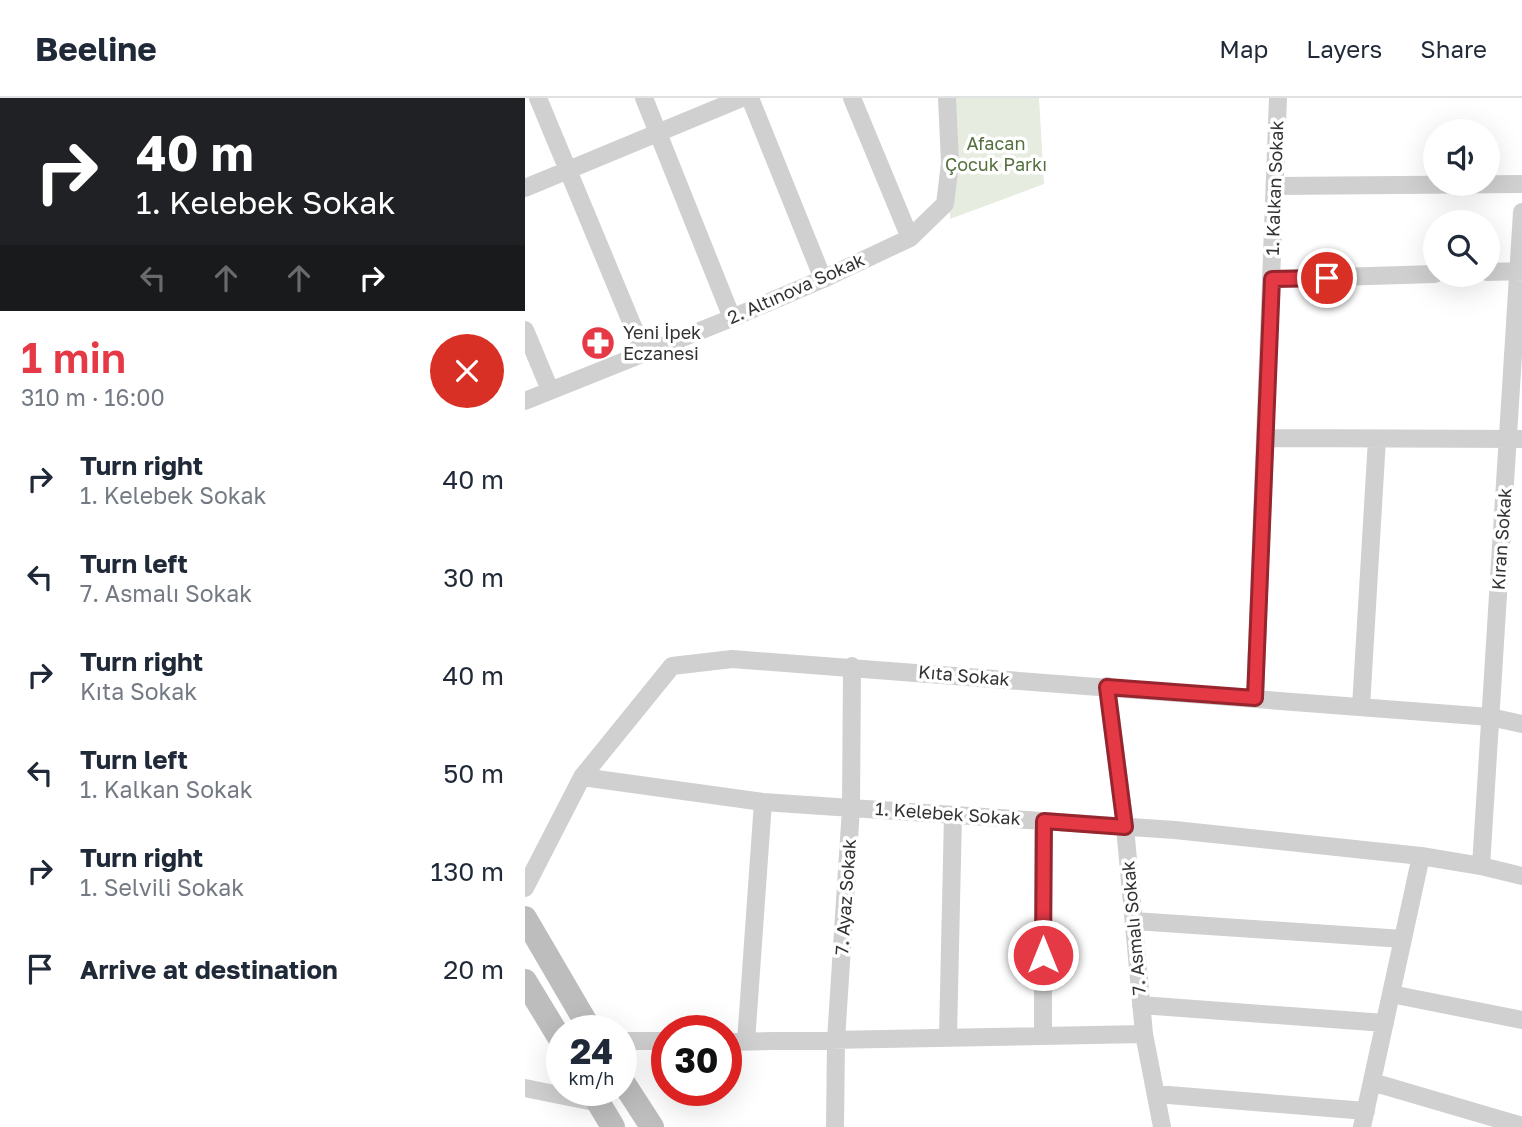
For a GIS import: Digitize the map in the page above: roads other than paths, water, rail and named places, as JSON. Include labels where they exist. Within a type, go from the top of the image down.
[{"type":"main road","points":[[525,918],[581,1015]]},
{"type":"main road","points":[[525,981],[546,1016]]},
{"type":"main road","points":[[637,1104],[652,1127]]},
{"type":"main road","points":[[600,1106],[613,1127]]},
{"type":"street","points":[[538,98],[644,353]]},
{"type":"street","points":[[644,98],[732,318]]},
{"type":"street","points":[[525,188],[742,98]]},
{"type":"street","points":[[750,98],[823,279]]},
{"type":"street","points":[[852,98],[910,238]]},
{"type":"street","name":"2. Altınova Sokak","points":[[525,401],[732,318],[910,238],[945,204],[950,163],[947,98]]},
{"type":"street","name":"1. Kalkan Sokak","points":[[1255,698],[1279,98]]},
{"type":"street","points":[[1275,186],[1522,184]]},
{"type":"street","name":"Kıran Sokak","points":[[1481,866],[1490,717],[1515,439],[1522,212]]},
{"type":"street","points":[[1500,272],[1520,271]]},
{"type":"street","points":[[1272,279],[1423,274]]},
{"type":"street","points":[[525,330],[550,390]]},
{"type":"street","points":[[1266,438],[1515,439]]},
{"type":"street","points":[[1361,706],[1377,439]]},
{"type":"street","name":"Kıta Sokak","points":[[525,888],[582,777],[672,666],[732,659],[852,666],[1490,717],[1522,724]]},
{"type":"street","name":"7. Ayaz Sokak","points":[[835,1127],[837,1040],[851,808],[852,666]]},
{"type":"street","name":"7. Asmalı Sokak","points":[[1107,687],[1125,827],[1144,1034],[1162,1127]]},
{"type":"street","name":"1. Kelebek Sokak","points":[[582,777],[763,802],[1125,827],[1421,856],[1522,876]]},
{"type":"street","points":[[746,1042],[763,802]]},
{"type":"street","points":[[948,1036],[953,815]]},
{"type":"street","points":[[1043,1035],[1044,821]]},
{"type":"street","points":[[1156,1094],[1364,1119],[1421,856]]},
{"type":"street","points":[[1134,921],[1403,939]]},
{"type":"street","points":[[1391,994],[1522,1020]]},
{"type":"street","points":[[1142,1005],[1385,1023]]},
{"type":"street","points":[[742,1042],[1144,1034]]},
{"type":"street","points":[[1372,1082],[1522,1126]]},
{"type":"street","points":[[525,1088],[546,1091]]},
{"type":"place","name":"Yeni İpek Eczanesi","points":[[598,343]]},
{"type":"park label","name":"Afacan Çocuk Parkı","points":[[996,154]]}]
